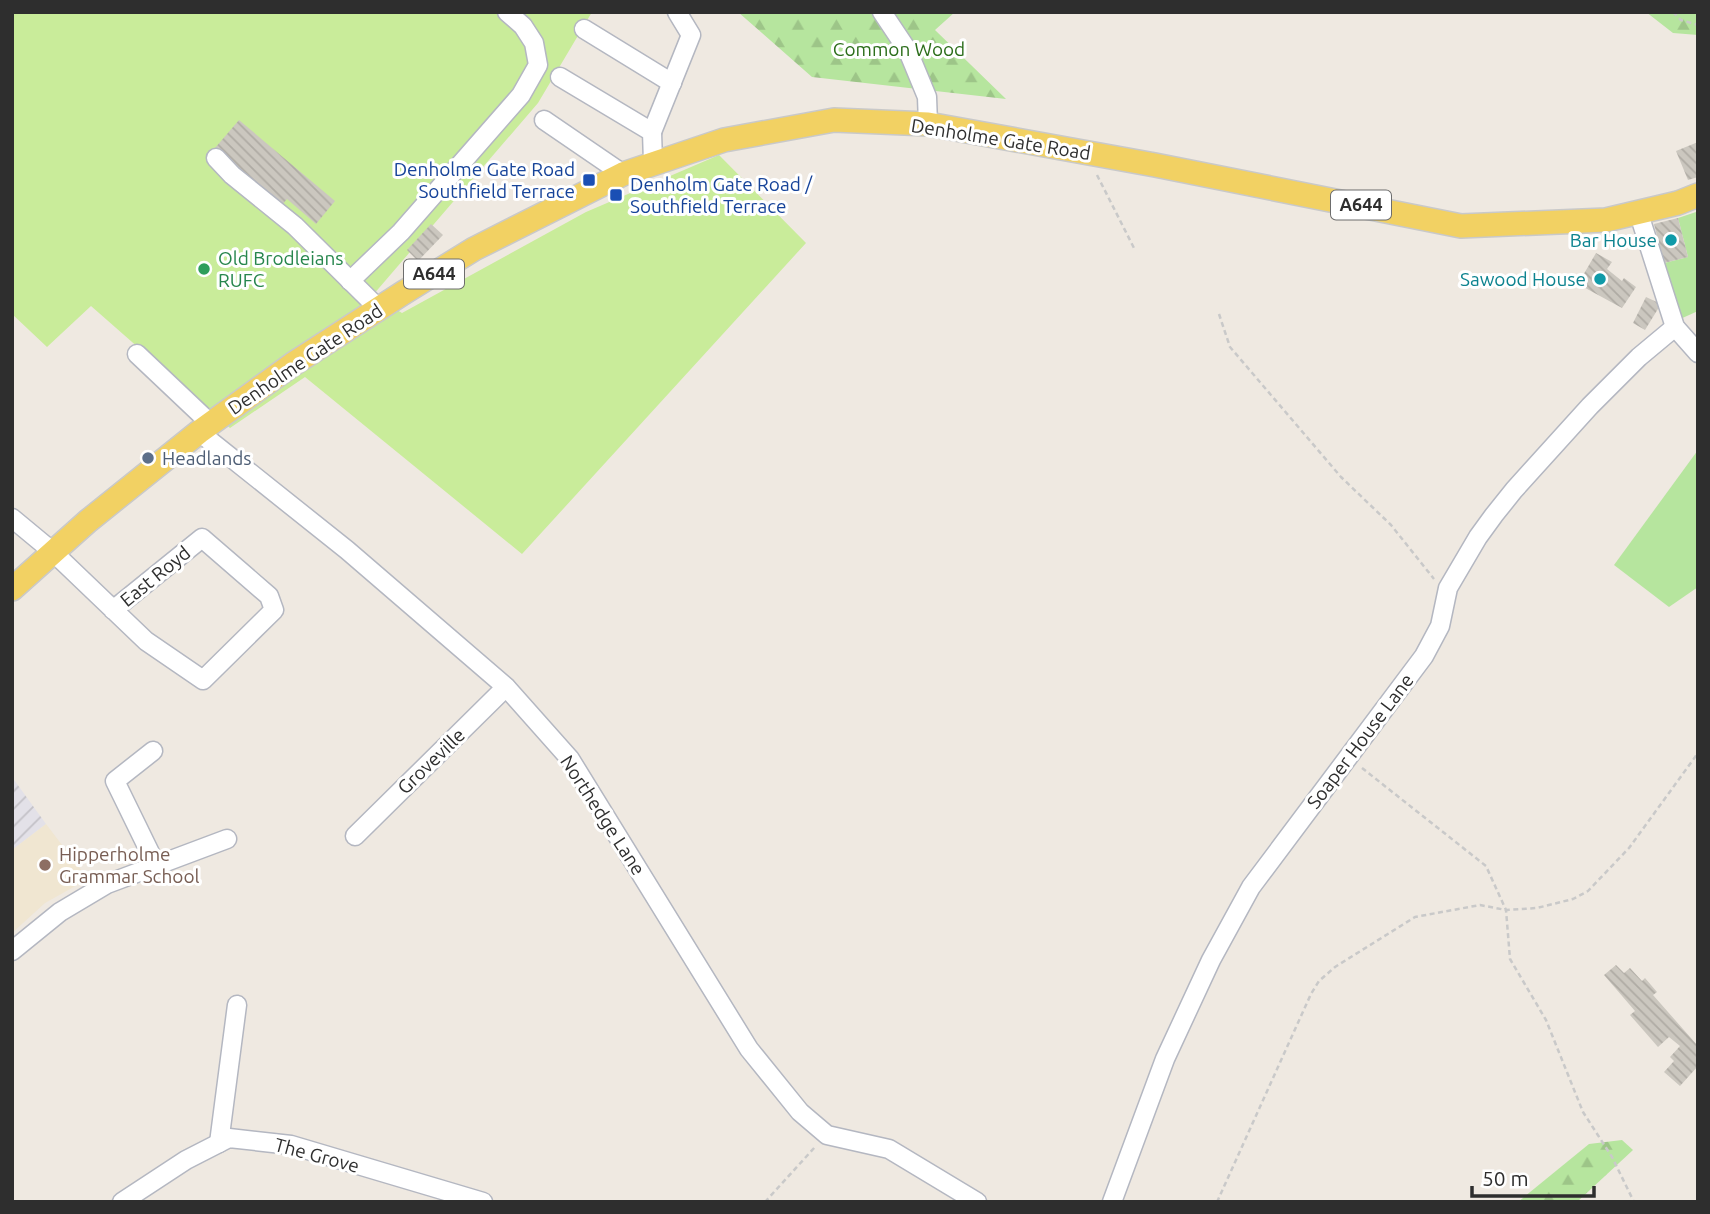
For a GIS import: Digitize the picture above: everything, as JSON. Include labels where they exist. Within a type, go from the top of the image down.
[{"type":"main road","name":"Denholme Gate Road","points":[[12,589],[88,521],[205,428],[293,364],[474,249],[623,174],[724,140],[834,120],[928,124],[1461,226],[1606,220],[1698,195]]},
{"type":"street","points":[[350,281],[401,232],[522,95],[538,65],[534,43],[523,26],[507,12]]},
{"type":"street","points":[[653,162],[652,132],[691,35],[677,12]]},
{"type":"street","points":[[882,12],[908,51],[927,97],[928,124]]},
{"type":"street","points":[[584,30],[672,83]]},
{"type":"street","points":[[560,77],[652,132]]},
{"type":"street","points":[[544,120],[623,174]]},
{"type":"street","points":[[216,158],[232,175],[295,226],[379,309]]},
{"type":"street","points":[[1639,211],[1675,327],[1698,353]]},
{"type":"street","name":"Soaper House Lane","points":[[1112,1202],[1165,1059],[1210,960],[1251,887],[1434,639],[1440,626],[1448,588],[1478,537],[1514,490],[1590,406],[1675,327]]},
{"type":"street","name":"Northedge Lane","points":[[137,354],[205,428],[506,687],[570,759],[749,1049],[800,1112],[827,1135],[889,1149],[977,1202]]},
{"type":"street","points":[[12,518],[53,552],[113,610]]},
{"type":"street","name":"East Royd","points":[[202,538],[269,596],[274,610],[203,680],[146,641],[113,610],[202,538]]},
{"type":"street","name":"Groveville","points":[[355,836],[506,687]]},
{"type":"street","points":[[153,751],[116,781],[156,865]]},
{"type":"street","points":[[12,951],[60,912],[107,884],[227,839]]},
{"type":"street","points":[[219,1143],[237,1005]]},
{"type":"street","name":"The Grove","points":[[122,1202],[186,1160],[229,1139],[290,1145],[482,1202]]},
{"type":"path","points":[[1672,12],[1681,20],[1698,25]]},
{"type":"path","points":[[1085,152],[1135,250]]},
{"type":"path","points":[[1219,314],[1230,347],[1341,477],[1391,525],[1439,585],[1448,588]]},
{"type":"path","points":[[1217,1202],[1319,981],[1335,967],[1415,917],[1480,905],[1506,910],[1537,908],[1588,891],[1629,848],[1698,753]]},
{"type":"path","points":[[1349,757],[1486,866],[1506,910],[1510,959],[1546,1020],[1583,1112],[1612,1157],[1634,1202]]},
{"type":"path","points":[[765,1202],[827,1135]]},
{"type":"shaded area","points":[[12,777],[46,824],[12,850]]},
{"type":"shaded area","name":"Hipperholme Grammar School","points":[[46,824],[88,879],[45,903],[12,933],[12,850]]},
{"type":"green space","name":"Old Brodleians RUFC","points":[[12,12],[592,12],[538,103],[373,295],[402,313],[586,212],[719,155],[806,243],[522,554],[305,377],[230,428],[91,306],[47,347],[12,314]]},
{"type":"green space","name":"Common Wood","points":[[738,12],[955,12],[935,30],[1006,99],[812,77]]},
{"type":"green space","points":[[1646,12],[1698,12],[1698,35],[1673,33]]},
{"type":"green space","points":[[1696,212],[1698,311],[1678,320],[1664,263],[1688,257],[1678,218]]},
{"type":"green space","points":[[1698,450],[1698,587],[1669,607],[1614,565]]},
{"type":"green space","points":[[1622,1140],[1633,1150],[1577,1202],[1518,1202],[1589,1144]]},
{"type":"building","name":"Old Brodleians RUFC","points":[[239,120],[335,201],[316,224],[287,199],[282,205],[215,148]]},
{"type":"building","points":[[1698,142],[1698,177],[1688,180],[1676,151]]},
{"type":"building","name":"Bar House","points":[[1678,218],[1688,257],[1664,263],[1654,224]]},
{"type":"building","points":[[431,224],[443,235],[418,261],[407,250]]},
{"type":"building","name":"Sawood House","points":[[1596,253],[1612,262],[1607,269],[1622,281],[1624,278],[1636,287],[1622,308],[1578,284]]},
{"type":"building","points":[[1646,297],[1661,304],[1645,330],[1633,323]]},
{"type":"building","points":[[1616,965],[1624,973],[1630,968],[1642,981],[1645,978],[1657,992],[1653,995],[1698,1046],[1698,1066],[1680,1086],[1664,1072],[1674,1061],[1670,1057],[1680,1046],[1669,1037],[1658,1047],[1630,1015],[1635,1011],[1604,975]]},
{"type":"place","name":"Denholme Gate Road Southfield Terrace","points":[[589,180]]},
{"type":"place","name":"Denholm Gate Road / Southfield Terrace","points":[[616,195]]},
{"type":"place","name":"Bar House","points":[[1671,240]]},
{"type":"place","name":"Old Brodleians RUFC","points":[[204,269]]},
{"type":"place","name":"Sawood House","points":[[1600,279]]},
{"type":"place","name":"Headlands","points":[[148,458]]},
{"type":"place","name":"Hipperholme Grammar School","points":[[45,865]]}]
